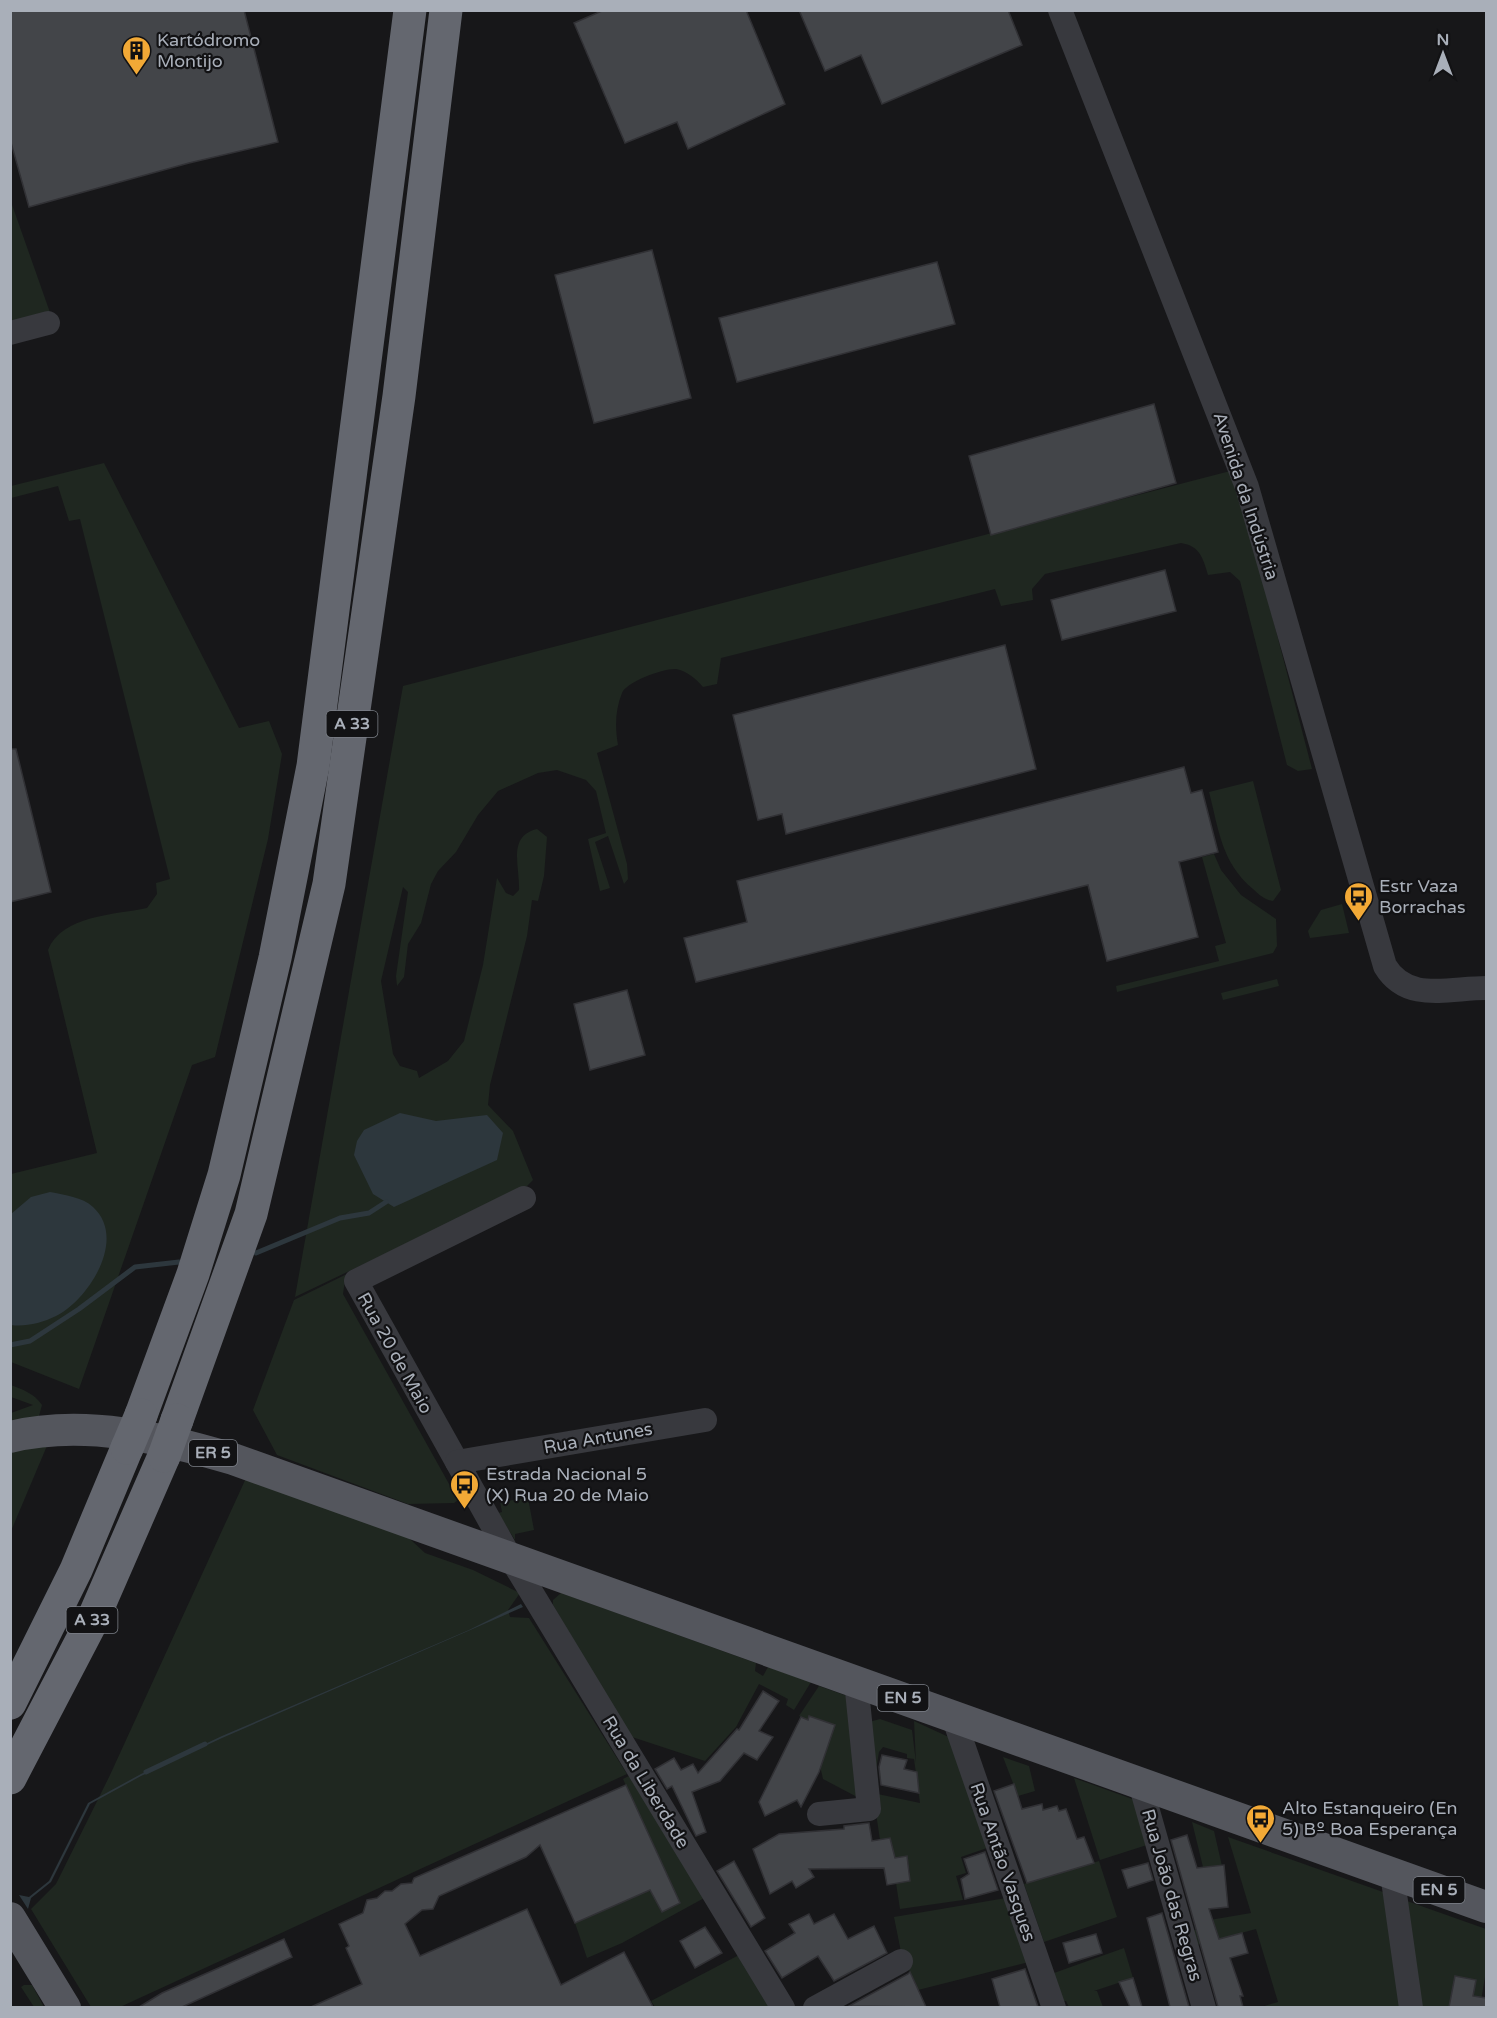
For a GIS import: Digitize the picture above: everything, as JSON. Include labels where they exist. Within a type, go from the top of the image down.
[{"type":"highway","name":"A 33","points":[[10,1703],[80,1562],[141,1415],[194,1274],[224,1175],[275,958],[311,777],[410,10]]},
{"type":"highway","name":"A 33","points":[[10,1778],[93,1618],[164,1456],[251,1214],[328,884],[399,396],[446,10]]},
{"type":"main road","name":"ER 5","points":[[10,1437],[50,1430],[102,1431],[186,1446],[257,1466],[510,1557]]},
{"type":"main road","name":"EN 5","points":[[510,1557],[1486,1907]]},
{"type":"main road","points":[[10,1918],[65,2007]]},
{"type":"street","name":"Avenida da Indústria","points":[[1060,10],[1247,487],[1385,966],[1393,979],[1406,988],[1424,991],[1486,988]]},
{"type":"street","points":[[10,333],[48,323]]},
{"type":"street","name":"Rua 20 de Maio","points":[[510,1557],[356,1281],[524,1198]]},
{"type":"street","name":"Rua Antunes","points":[[457,1462],[705,1420]]},
{"type":"street","name":"Rua da Liberdade","points":[[510,1557],[783,2007]]},
{"type":"street","points":[[819,1814],[869,1809],[856,1681]]},
{"type":"street","name":"Rua Antão Vasques","points":[[953,1716],[1054,2007]]},
{"type":"street","name":"Rua João das Regras","points":[[1140,1783],[1204,2007]]},
{"type":"street","points":[[1392,1873],[1411,2007]]},
{"type":"street","points":[[815,2007],[901,1961]]},
{"type":"shaded area","points":[[10,199],[53,321],[10,331]]},
{"type":"shaded area","points":[[104,463],[239,728],[269,721],[282,754],[268,839],[215,1057],[192,1065],[79,1389],[11,1362],[11,1174],[97,1153],[48,950],[55,938],[77,923],[90,918],[147,908],[157,894],[156,883],[170,879],[80,519],[69,521],[58,486],[11,498],[11,486]]},
{"type":"shaded area","points":[[1234,470],[1312,769],[1298,771],[1287,765],[1240,581],[1230,572],[1208,575],[1197,550],[1181,543],[1045,574],[1032,589],[1033,600],[1001,606],[995,589],[721,658],[717,684],[703,687],[684,672],[670,669],[646,676],[630,684],[622,693],[618,706],[616,732],[618,745],[597,753],[627,864],[628,879],[624,884],[608,836],[595,842],[610,888],[600,891],[588,839],[606,833],[596,791],[586,780],[557,770],[538,773],[498,791],[478,815],[456,852],[438,871],[431,884],[421,923],[408,944],[404,977],[397,986],[396,976],[408,892],[403,887],[381,981],[393,1054],[400,1066],[417,1071],[419,1078],[448,1061],[464,1041],[483,965],[497,878],[506,893],[513,896],[519,890],[517,854],[522,838],[537,829],[547,837],[544,876],[538,901],[532,900],[527,936],[490,1085],[488,1105],[513,1131],[533,1180],[527,1186],[295,1297],[403,686]]},
{"type":"shaded area","points":[[1253,781],[1281,890],[1273,901],[1258,893],[1242,879],[1234,868],[1223,845],[1209,792]]},
{"type":"shaded area","points":[[1214,854],[1221,870],[1241,895],[1276,919],[1277,946],[1273,953],[1117,992],[1116,986],[1219,961],[1215,946],[1226,943],[1202,857]]},
{"type":"shaded area","points":[[1342,904],[1349,933],[1310,938],[1308,931],[1321,910]]},
{"type":"shaded area","points":[[1277,979],[1279,986],[1223,1000],[1221,993]]},
{"type":"shaded area","points":[[400,1113],[436,1121],[487,1115],[503,1133],[497,1160],[394,1207],[373,1194],[354,1155],[357,1141],[364,1130]]},
{"type":"shaded area","points":[[50,1192],[79,1199],[93,1207],[103,1220],[106,1235],[105,1251],[100,1267],[91,1283],[68,1308],[56,1316],[39,1322],[11,1325],[11,1214],[31,1197]]},
{"type":"shaded area","points":[[353,1271],[345,1280],[343,1294],[458,1500],[454,1503],[408,1504],[277,1455],[253,1410],[294,1300]]},
{"type":"shaded area","points":[[11,1385],[28,1392],[39,1401],[42,1405],[39,1416],[11,1426],[11,1413],[33,1405],[11,1397]]},
{"type":"shaded area","points":[[49,1441],[11,1531],[11,1450]]},
{"type":"shaded area","points":[[247,1476],[398,1528],[425,1553],[473,1570],[520,1593],[508,1610],[510,1617],[529,1618],[627,1774],[120,2007],[91,2007],[31,1909],[56,1884],[110,1775]]},
{"type":"shaded area","points":[[528,1498],[534,1530],[515,1534],[515,1540],[498,1513],[502,1512],[500,1502]]},
{"type":"shaded area","points":[[561,1593],[756,1663],[755,1671],[763,1676],[768,1667],[811,1682],[794,1710],[786,1705],[788,1699],[759,1684],[736,1727],[705,1761],[629,1736],[553,1605],[553,1600]]},
{"type":"shaded area","points":[[521,1604],[523,1607],[222,1738],[141,1776],[90,1804],[51,1882],[31,1898],[28,1909],[19,1895],[29,1897],[49,1881],[88,1803],[141,1774],[222,1736],[469,1630]]},
{"type":"shaded area","points":[[819,1686],[853,1698],[859,1798],[823,1779],[809,1717],[808,1720],[799,1716]]},
{"type":"shaded area","points":[[880,1719],[912,1730],[916,1763],[914,1721],[953,1739],[987,1848],[961,1857],[966,1873],[956,1876],[963,1900],[900,1909],[896,1883],[910,1873],[907,1857],[895,1858],[890,1838],[880,1840],[873,1793],[920,1803],[914,1759],[907,1758],[907,1754],[883,1747],[879,1752],[876,1770],[869,1722]]},
{"type":"shaded area","points":[[1003,1757],[1029,1766],[1035,1791],[1018,1796]]},
{"type":"shaded area","points":[[631,1775],[706,1897],[622,1943],[587,1958],[575,1923],[670,1881],[623,1779]]},
{"type":"shaded area","points":[[1074,1778],[1135,1800],[1147,1845],[1100,1860]]},
{"type":"shaded area","points":[[1192,1822],[1214,1831],[1222,1866],[1203,1867]]},
{"type":"shaded area","points":[[1228,1837],[1383,1892],[1401,2007],[1261,2007],[1278,2002],[1256,1929],[1193,1946],[1188,1932],[1206,1927],[1204,1921],[1251,1913]]},
{"type":"shaded area","points":[[1099,1861],[1117,1917],[1044,1942],[1024,1884]]},
{"type":"shaded area","points":[[1006,1898],[1029,1962],[918,1990],[901,1952],[894,1917]]},
{"type":"shaded area","points":[[1407,1901],[1486,1929],[1486,1971],[1480,2007],[1419,2007]]},
{"type":"shaded area","points":[[1124,1948],[1133,1978],[1094,1991],[1097,1991],[1103,2007],[1069,2007],[1066,2001],[1063,2001],[1054,1973]]},
{"type":"shaded area","points":[[739,1955],[770,2007],[655,2007],[651,2001]]},
{"type":"shaded area","points":[[32,1985],[44,2007],[34,2007],[21,1987]]},
{"type":"building","name":"Kartódromo Montijo","points":[[10,10],[244,10],[278,142],[189,163],[29,207],[10,139]]},
{"type":"building","points":[[604,10],[746,10],[785,104],[688,149],[677,122],[625,143],[574,23]]},
{"type":"building","points":[[799,10],[1008,10],[1022,45],[882,104],[861,55],[825,71]]},
{"type":"building","points":[[652,250],[691,398],[594,423],[555,275]]},
{"type":"building","points":[[937,262],[955,324],[737,382],[719,318]]},
{"type":"building","points":[[1154,404],[1176,483],[991,535],[969,456]]},
{"type":"building","points":[[1165,570],[1176,611],[1062,640],[1051,600]]},
{"type":"building","points":[[1005,645],[1036,769],[786,834],[782,814],[758,820],[733,715]]},
{"type":"building","points":[[10,749],[16,749],[51,892],[10,902]]},
{"type":"building","points":[[1184,767],[1191,793],[1202,790],[1218,852],[1179,862],[1198,937],[1107,961],[1088,885],[696,982],[684,938],[747,922],[737,881]]},
{"type":"building","points":[[627,990],[645,1055],[590,1070],[574,1004]]},
{"type":"building","points":[[763,1691],[779,1701],[759,1731],[773,1737],[757,1760],[744,1753],[720,1781],[692,1792],[706,1832],[696,1836],[672,1786],[667,1789],[655,1769],[674,1758],[681,1770],[693,1764],[698,1773],[737,1729],[739,1730]]},
{"type":"building","points":[[809,1716],[835,1725],[819,1772],[801,1807],[797,1800],[765,1816],[759,1802],[801,1717],[808,1720]]},
{"type":"building","points":[[882,1755],[907,1760],[904,1769],[917,1772],[919,1793],[881,1785],[879,1767]]},
{"type":"building","points":[[1014,1784],[1022,1809],[1042,1804],[1043,1810],[1057,1806],[1059,1811],[1066,1809],[1077,1839],[1084,1837],[1094,1863],[1027,1883],[994,1791]]},
{"type":"building","points":[[626,1785],[680,1903],[662,1912],[650,1890],[575,1923],[540,1845],[526,1857],[439,1896],[433,1909],[422,1910],[405,1924],[420,1956],[527,1909],[561,1985],[624,1952],[653,2007],[311,2007],[362,1984],[346,1948],[349,1946],[339,1924],[363,1913],[367,1900],[377,1898],[385,1891],[392,1891],[401,1884],[412,1883],[414,1878]]},
{"type":"building","points":[[869,1823],[872,1841],[890,1838],[895,1858],[907,1856],[910,1881],[887,1885],[884,1868],[809,1869],[814,1877],[796,1888],[792,1881],[770,1894],[753,1849],[779,1834],[844,1829],[844,1826]]},
{"type":"building","points":[[1187,1835],[1197,1868],[1224,1865],[1228,1907],[1209,1909],[1219,1939],[1242,1933],[1248,1953],[1230,1958],[1243,1996],[1240,1996],[1243,2007],[1218,2007],[1171,1840]]},
{"type":"building","points":[[985,1852],[998,1890],[965,1899],[961,1879],[969,1874],[964,1859]]},
{"type":"building","points":[[734,1861],[765,1918],[751,1927],[717,1871]]},
{"type":"building","points":[[1148,1863],[1153,1880],[1128,1888],[1122,1870]]},
{"type":"building","points":[[1162,1913],[1189,2007],[1170,2007],[1147,1918]]},
{"type":"building","points":[[809,1914],[814,1924],[834,1914],[848,1939],[874,1926],[887,1953],[834,1981],[818,1956],[782,1978],[765,1951],[795,1933],[789,1924]]},
{"type":"building","points":[[705,1927],[722,1953],[695,1968],[680,1941]]},
{"type":"building","points":[[1096,1934],[1102,1953],[1069,1963],[1063,1943]]},
{"type":"building","points":[[284,1939],[292,1957],[182,2007],[139,2007],[162,1993]]},
{"type":"building","points":[[1025,1969],[1038,2007],[1000,2007],[992,1979]]},
{"type":"building","points":[[910,1972],[926,2007],[849,2006],[908,1974]]},
{"type":"building","points":[[1455,1976],[1476,1980],[1473,1996],[1486,1998],[1486,2007],[1449,2007]]},
{"type":"building","points":[[1133,1978],[1142,2007],[1130,2007],[1119,1982]]},
{"type":"waterway","points":[[256,1253],[340,1218],[369,1213],[386,1202]]},
{"type":"waterway","points":[[10,1345],[30,1341],[79,1309],[135,1267],[179,1262]]},
{"type":"waterway","points":[[146,1772],[205,1744]]},
{"type":"place","name":"Kartódromo Montijo","points":[[136,76]]},
{"type":"place","name":"Estr Vaza Borrachas","points":[[1358,922]]},
{"type":"place","name":"Estrada Nacional 5 (X) Rua 20 de Maio","points":[[465,1510]]},
{"type":"place","name":"Alto Estanqueiro (En 5) Bº Boa Esperança","points":[[1261,1844]]}]
